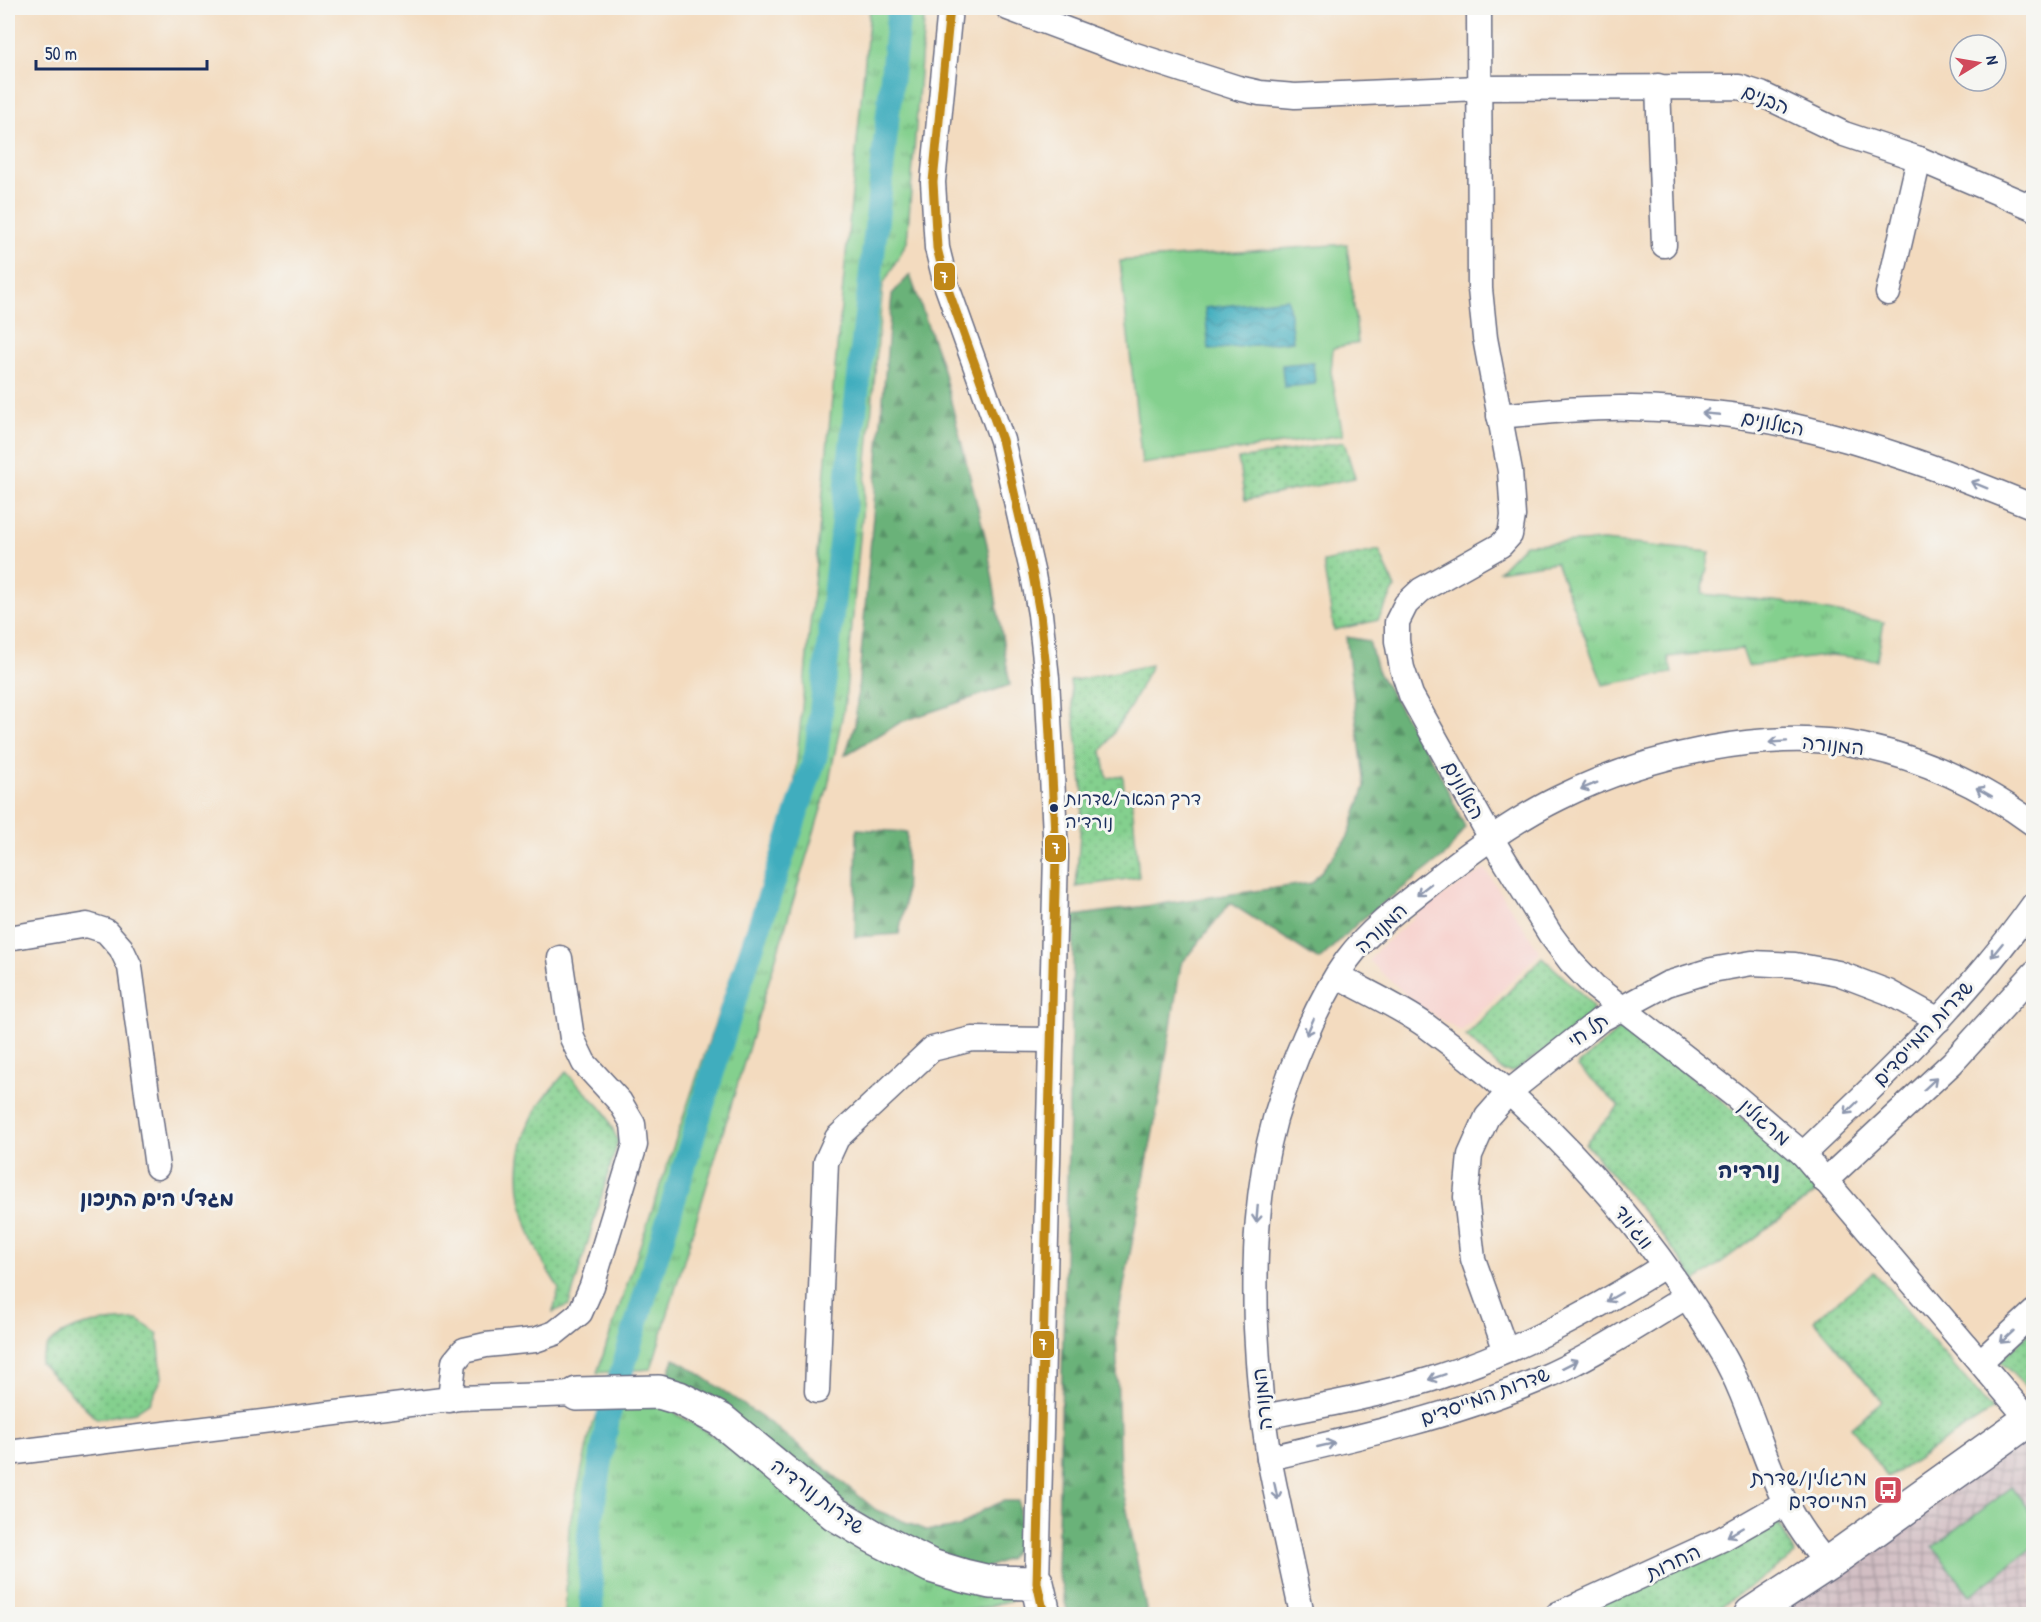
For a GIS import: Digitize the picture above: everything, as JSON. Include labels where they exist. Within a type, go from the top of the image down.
[{"type":"street","points":[[950,8],[933,182],[937,248],[946,284],[1002,440],[1040,614],[1047,678],[1056,855],[1037,1583],[1044,1614]]},
{"type":"street","name":"הבנים","points":[[1008,8],[1126,52],[1260,93],[1294,96],[1479,88],[1739,87],[1761,94],[1845,134],[1919,159],[2034,208]]},
{"type":"street","name":"האלונים","points":[[1479,8],[1480,289],[1485,338],[1510,471],[1513,516],[1510,535],[1501,545],[1421,590],[1406,604],[1397,622],[1397,641],[1402,668],[1411,695],[1491,838]]},
{"type":"street","points":[[1658,86],[1664,245]]},
{"type":"street","points":[[1888,293],[1919,159]]},
{"type":"street","name":"האלונים","points":[[1500,416],[1591,408],[1633,408],[1729,415],[1793,426],[1861,445],[1953,475],[2034,507]]},
{"type":"street","name":"המנורה","points":[[1302,1614],[1269,1458],[1263,1417],[1255,1286],[1255,1242],[1262,1180],[1275,1119],[1287,1081],[1316,1012],[1342,968],[1389,917],[1491,838],[1560,798],[1651,762],[1732,745],[1785,741],[1860,746],[1938,768],[1988,794],[2034,824]]},
{"type":"street","name":"מרגולין","points":[[1491,838],[1550,934],[1595,987],[1735,1096],[1803,1154],[1980,1362],[2032,1418]]},
{"type":"street","name":"שדרות המייסדים","points":[[1803,1154],[1900,1062],[1939,1020],[2034,904]]},
{"type":"street","points":[[8,938],[87,925],[106,931],[121,948],[130,968],[157,1167]]},
{"type":"street","points":[[450,1400],[454,1362],[464,1350],[486,1345],[535,1340],[555,1333],[580,1312],[592,1286],[635,1145],[633,1124],[620,1102],[584,1063],[572,1038],[560,958]]},
{"type":"street","name":"תל חי","points":[[1506,1351],[1473,1259],[1466,1197],[1470,1155],[1487,1117],[1509,1092],[1600,1020],[1667,984],[1712,970],[1752,963],[1795,965],[1838,973],[1888,992],[1939,1020]]},
{"type":"street","points":[[1342,968],[1391,992]]},
{"type":"street","name":"ווג'ווד","points":[[1342,968],[1423,1024],[1509,1092],[1555,1135],[1628,1218],[1686,1297],[1723,1355],[1748,1406],[1785,1503],[1800,1530],[1827,1564]]},
{"type":"street","name":"שדרות המייסדים","points":[[1825,1181],[1952,1063],[2034,973]]},
{"type":"street","points":[[818,1392],[826,1162],[837,1138],[932,1049],[972,1039],[1051,1040]]},
{"type":"street","name":"שדרות המייסדים","points":[[1263,1417],[1369,1397],[1431,1379],[1506,1351],[1582,1315],[1664,1266]]},
{"type":"street","name":"שדרות המייסדים","points":[[1269,1458],[1422,1419],[1486,1400],[1588,1355],[1686,1297]]},
{"type":"street","points":[[1980,1362],[2034,1312]]},
{"type":"street","name":"שדרות נורדיה","points":[[577,1394],[659,1392],[679,1398],[721,1420],[835,1514],[874,1538],[931,1566],[964,1576],[990,1582],[1037,1583]]},
{"type":"street","points":[[8,1453],[450,1400],[494,1396],[577,1394]]},
{"type":"street","points":[[1751,1614],[1827,1564],[2032,1418]]},
{"type":"street","name":"החרות","points":[[1558,1614],[1722,1539],[1785,1503]]},
{"type":"shaded area","points":[[1485,869],[1540,952],[1461,1032],[1416,1004],[1369,961],[1378,949],[1426,907]]},
{"type":"shaded area","points":[[2033,1430],[2033,1614],[1772,1614],[1846,1572]]},
{"type":"green space","points":[[870,8],[925,8],[907,242],[883,285],[845,703],[828,786],[651,1369],[597,1373],[794,789]]},
{"type":"green space","points":[[1347,244],[1358,343],[1333,348],[1331,372],[1343,435],[1142,464],[1120,261]]},
{"type":"green space","points":[[910,275],[942,366],[987,544],[1010,685],[901,722],[845,755],[855,725],[892,294]]},
{"type":"green space","points":[[1344,442],[1355,478],[1245,500],[1238,459]]},
{"type":"green space","points":[[1604,541],[1710,552],[1702,594],[1783,602],[1884,622],[1877,660],[1831,655],[1748,666],[1742,649],[1668,657],[1672,673],[1603,685],[1556,562],[1499,571],[1525,544]]},
{"type":"green space","points":[[1379,550],[1395,588],[1378,620],[1334,630],[1323,562]]},
{"type":"green space","points":[[1346,637],[1369,641],[1377,671],[1438,770],[1465,827],[1447,854],[1360,921],[1319,960],[1230,903],[1181,964],[1160,1094],[1116,1328],[1120,1474],[1147,1614],[1068,1614],[1057,1568],[1074,916],[1312,883],[1348,837],[1365,786]]},
{"type":"green space","points":[[1151,665],[1132,704],[1102,751],[1107,778],[1123,776],[1124,791],[1131,790],[1139,877],[1076,887],[1083,793],[1070,681]]},
{"type":"green space","points":[[857,829],[907,832],[905,904],[899,934],[855,937]]},
{"type":"green space","points":[[1542,957],[1587,999],[1593,1008],[1590,1017],[1521,1067],[1512,1072],[1503,1071],[1466,1036]]},
{"type":"green space","points":[[1624,1025],[1725,1103],[1790,1160],[1816,1192],[1696,1281],[1657,1228],[1585,1143],[1619,1106],[1577,1066]]},
{"type":"green space","points":[[566,1072],[605,1112],[618,1141],[569,1305],[553,1312],[559,1288],[535,1245],[527,1223],[521,1200],[519,1176],[521,1153],[527,1130],[538,1107]]},
{"type":"green space","points":[[1874,1272],[1992,1410],[1888,1478],[1851,1427],[1882,1401],[1814,1320]]},
{"type":"green space","points":[[138,1320],[158,1334],[162,1378],[150,1402],[135,1412],[97,1419],[40,1363],[48,1345],[57,1337],[78,1327],[103,1322]]},
{"type":"green space","points":[[2033,1329],[2033,1385],[2028,1389],[2000,1361]]},
{"type":"green space","points":[[674,1359],[774,1426],[876,1510],[925,1530],[939,1530],[959,1527],[983,1510],[1004,1501],[1019,1501],[1020,1544],[1009,1558],[984,1569],[904,1543],[665,1383]]},
{"type":"green space","points":[[636,1405],[665,1407],[732,1447],[1017,1599],[958,1614],[565,1614],[569,1526],[592,1424],[599,1412]]},
{"type":"green space","points":[[2012,1487],[2033,1516],[2033,1547],[1970,1595],[1933,1547]]},
{"type":"green space","points":[[1776,1518],[1795,1555],[1710,1614],[1574,1614]]},
{"type":"water","points":[[1288,299],[1293,341],[1209,350],[1205,308]]},
{"type":"water","points":[[1313,362],[1315,384],[1284,387],[1282,365]]},
{"type":"waterway","points":[[592,1614],[589,1535],[608,1417],[733,1005],[816,755],[899,8]]},
{"type":"transit line","name":"7","points":[[950,8],[933,182],[937,248],[946,284],[1002,440],[1033,575],[1047,678],[1056,854],[1037,1583],[1044,1614]]},
{"type":"place","name":"דרך הבאר/שדרות נורדיה","points":[[1054,808]]},
{"type":"place","name":"מרגולין/שדרת המייסדים","points":[[1888,1490]]},
{"type":"district","name":"נורדיה","points":[[1749,1170]]},
{"type":"district","name":"מגדלי הים התיכון","points":[[157,1199]]}]
